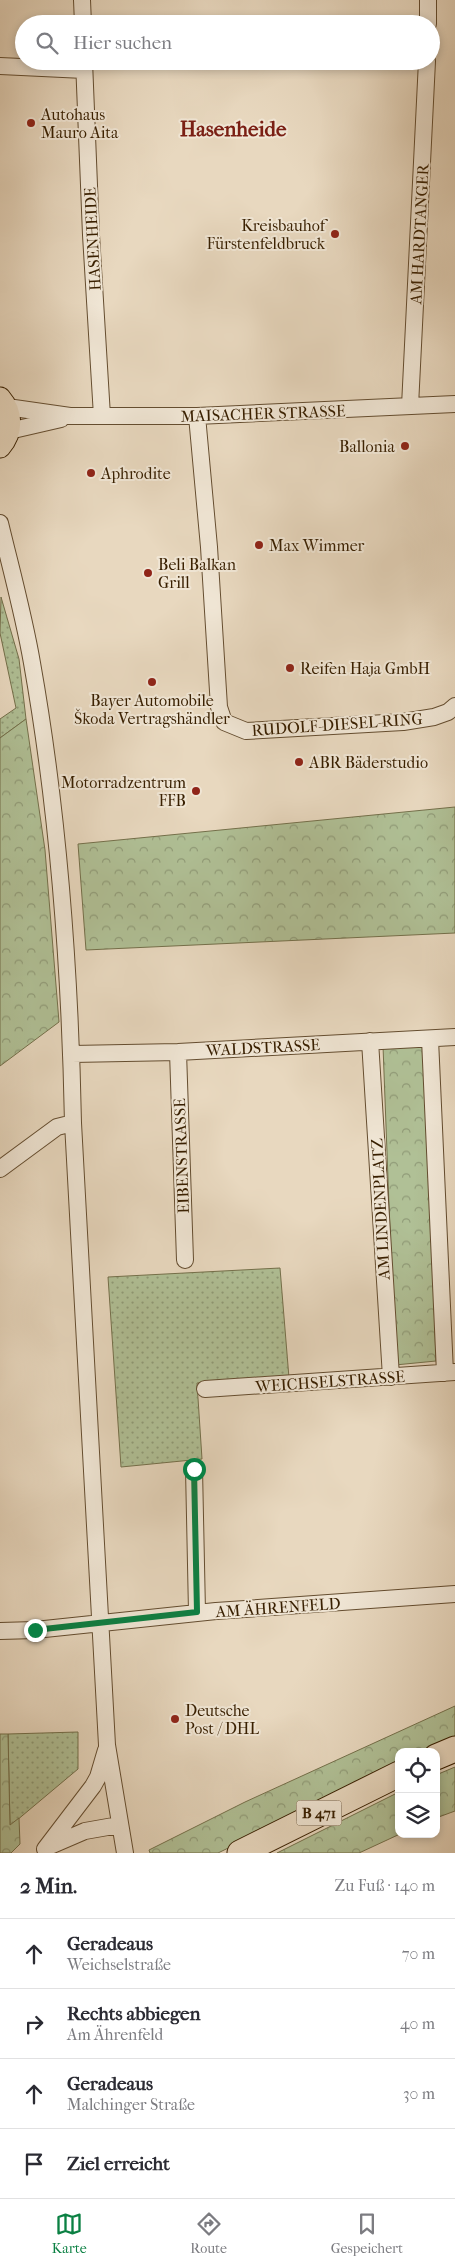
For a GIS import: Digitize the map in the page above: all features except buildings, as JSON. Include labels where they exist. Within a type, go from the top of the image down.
[{"type":"highway","points":[[440,1755],[455,1749]]},
{"type":"highway","name":"B 471","points":[[240,1853],[395,1776]]},
{"type":"main road","points":[[3,402],[10,423],[5,439]]},
{"type":"street","points":[[82,0],[83,15]]},
{"type":"street","points":[[428,0],[428,15]]},
{"type":"street","points":[[0,66],[15,66]]},
{"type":"street","name":"HASENHEIDE","points":[[84,70],[102,416]]},
{"type":"street","name":"AM HARDTANGER","points":[[410,406],[427,70]]},
{"type":"street","name":"MAISACHER STRASSE","points":[[3,402],[70,416],[197,416],[455,404]]},
{"type":"street","name":"MAISACHER STRASSE","points":[[5,439],[70,416]]},
{"type":"street","name":"RUDOLF-DIESEL-RING","points":[[197,416],[209,547],[219,707],[224,722],[246,731],[404,722],[434,717],[448,712],[455,706]]},
{"type":"street","points":[[0,523],[32,662],[58,844],[72,1054],[73,1123],[107,1746],[125,1853]]},
{"type":"street","name":"WALDSTRASSE","points":[[72,1054],[178,1052],[455,1037]]},
{"type":"street","points":[[430,1039],[450,1372]]},
{"type":"street","name":"AM LINDENPLATZ","points":[[370,1042],[390,1377]]},
{"type":"street","name":"EIBENSTRASSE","points":[[178,1052],[185,1260]]},
{"type":"street","points":[[0,1169],[57,1127],[73,1123]]},
{"type":"street","name":"WEICHSELSTRASSE","points":[[206,1389],[450,1372]]},
{"type":"street","points":[[194,1469],[197,1612]]},
{"type":"street","name":"AM ÄHRENFELD","points":[[0,1631],[35,1630],[197,1612],[455,1594]]},
{"type":"street","points":[[43,1851],[93,1786],[98,1777],[107,1746]]},
{"type":"street","points":[[43,1851],[85,1831],[119,1825]]},
{"type":"green space","points":[[1,597],[19,659],[26,719],[0,738],[0,719],[16,708],[0,633]]},
{"type":"green space","points":[[26,719],[45,850],[59,1022],[0,1066],[0,738]]},
{"type":"green space","points":[[455,807],[455,933],[86,950],[78,844]]},
{"type":"green space","points":[[425,1044],[436,1361],[395,1365],[383,1046]]},
{"type":"green space","points":[[280,1268],[289,1378],[197,1383],[202,1459],[121,1467],[108,1277]]},
{"type":"green space","points":[[455,1706],[455,1740],[437,1748],[395,1748],[395,1767],[218,1853],[150,1853],[149,1850],[245,1802]]},
{"type":"green space","points":[[78,1732],[78,1769],[10,1826],[8,1734]]},
{"type":"green space","points":[[0,1734],[8,1734],[10,1825],[19,1818],[20,1844],[11,1853],[0,1853]]},
{"type":"green space","points":[[455,1767],[455,1811],[440,1817],[440,1793],[440,1773]]},
{"type":"green space","points":[[395,1794],[395,1836],[359,1853],[277,1853]]},
{"type":"place","name":"Autohaus Mauro Aita","points":[[31,123]]},
{"type":"place","name":"Kreisbauhof Fürstenfeldbruck","points":[[335,234]]},
{"type":"place","name":"Ballonia","points":[[405,446]]},
{"type":"place","name":"Aphrodite","points":[[91,473]]},
{"type":"place","name":"Max Wimmer","points":[[259,545]]},
{"type":"place","name":"Beli Balkan Grill","points":[[148,573]]},
{"type":"place","name":"Reifen Haja GmbH","points":[[290,668]]},
{"type":"place","name":"Bayer Automobile Škoda Vertragshändler","points":[[152,682]]},
{"type":"place","name":"ABR Bäderstudio","points":[[299,762]]},
{"type":"place","name":"Motorradzentrum FFB","points":[[196,791]]},
{"type":"place","name":"Deutsche Post / DHL","points":[[175,1719]]},
{"type":"district","name":"Hasenheide","points":[[233,129]]},
{"type":"route","points":[[35,1630],[197,1612],[194,1469]]}]
